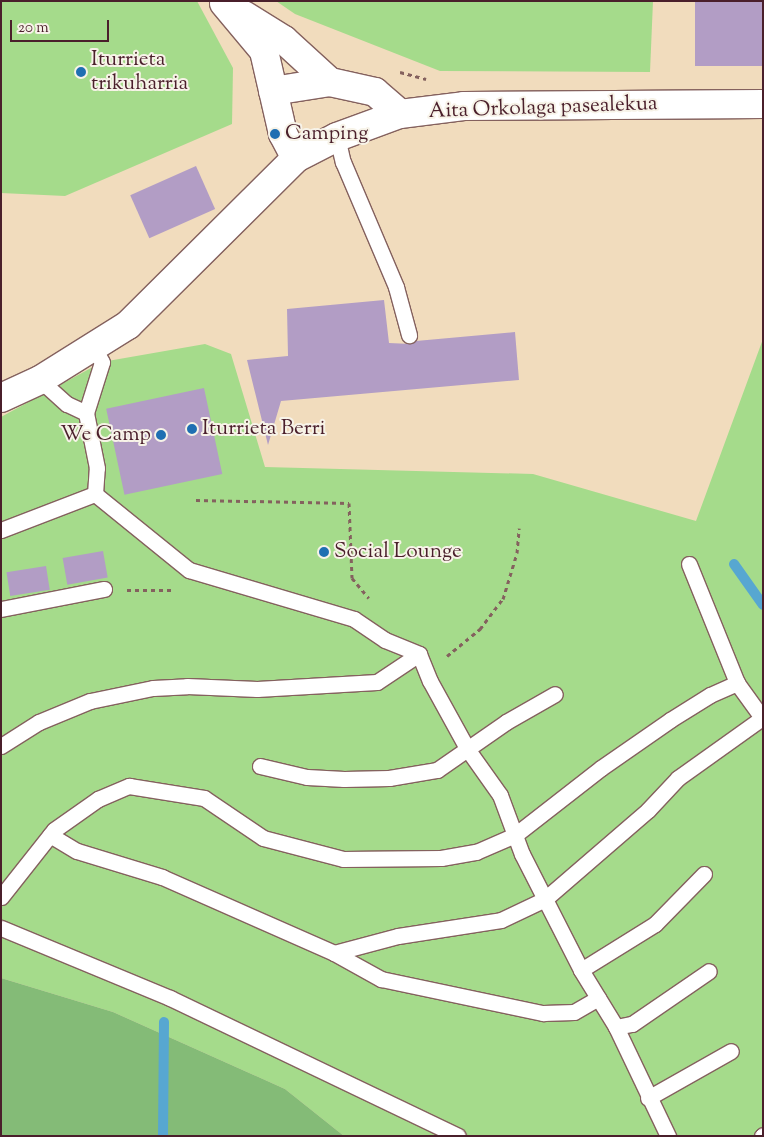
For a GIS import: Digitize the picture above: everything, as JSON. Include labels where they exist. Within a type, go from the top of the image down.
[{"type":"street","points":[[222,2],[284,40],[330,82]]},
{"type":"street","points":[[222,2],[264,51],[283,134],[296,158]]},
{"type":"street","points":[[273,91],[330,82],[376,92],[400,114]]},
{"type":"street","name":"Aita Orkolaga pasealekua","points":[[1,398],[40,380],[128,325],[176,280],[254,198],[296,158],[337,137],[400,114],[464,106],[763,104]]},
{"type":"lane","points":[[337,137],[343,162],[396,287],[409,335]]},
{"type":"lane","points":[[94,348],[102,362],[86,413],[97,468],[95,494]]},
{"type":"lane","points":[[40,380],[66,404],[86,413]]},
{"type":"lane","points":[[1,530],[95,494]]},
{"type":"lane","points":[[95,494],[112,506],[156,547],[189,570],[354,619],[385,640],[419,654],[468,750],[500,795],[515,835],[545,899],[581,970],[616,1027],[648,1098],[668,1136]]},
{"type":"lane","points":[[334,953],[398,936],[501,920],[545,899],[648,810],[678,778],[762,718],[737,683],[689,564]]},
{"type":"lane","points":[[1,609],[104,589]]},
{"type":"lane","points":[[1,746],[39,722],[90,701],[153,688],[187,686],[257,688],[377,682],[419,654]]},
{"type":"lane","points":[[1,897],[50,835],[98,799],[129,786],[204,798],[263,838],[343,859],[441,858],[476,852],[515,835],[601,768],[670,720],[710,694],[737,683]]},
{"type":"lane","points":[[260,766],[307,777],[389,778],[437,770],[506,722],[555,694]]},
{"type":"lane","points":[[50,835],[76,851],[162,877],[334,953],[381,979],[543,1013],[574,1012],[598,998]]},
{"type":"lane","points":[[581,970],[655,924],[704,874]]},
{"type":"lane","points":[[1,928],[170,998],[458,1136]]},
{"type":"lane","points":[[616,1027],[632,1024],[709,971]]},
{"type":"lane","points":[[648,1098],[731,1051]]},
{"type":"path","points":[[196,500],[349,503],[352,578]]},
{"type":"path","points":[[426,671],[480,629],[503,599],[517,553],[519,528]]},
{"type":"green space","points":[[1,1],[197,1],[233,68],[232,124],[65,196],[1,193]]},
{"type":"green space","points":[[276,1],[653,1],[650,72],[440,71],[295,14]]},
{"type":"green space","points":[[763,339],[763,1136],[344,1136],[285,1089],[113,1012],[1,978],[1,417],[102,362],[205,344],[231,354],[265,467],[533,474],[696,521]]},
{"type":"green space","points":[[1,978],[113,1012],[285,1089],[344,1136],[1,1136]]},
{"type":"building","points":[[695,1],[763,1],[763,66],[695,66]]},
{"type":"building","points":[[196,166],[215,209],[149,238],[130,195]]},
{"type":"building","points":[[384,300],[389,343],[411,344],[416,341],[515,332],[519,380],[281,401],[268,445],[247,360],[288,356],[287,309]]},
{"type":"building","points":[[204,388],[222,474],[124,495],[106,409]]},
{"type":"building","points":[[103,551],[108,578],[67,585],[63,558]]},
{"type":"building","points":[[46,566],[50,590],[10,596],[6,572]]},
{"type":"waterway","points":[[734,564],[763,605]]},
{"type":"waterway","points":[[163,1136],[164,1022]]},
{"type":"place","name":"Iturrieta trikuharria","points":[[81,72]]},
{"type":"place","name":"Camping","points":[[275,134]]},
{"type":"place","name":"Iturrieta Berri","points":[[192,429]]},
{"type":"place","name":"We Camp","points":[[161,435]]},
{"type":"place","name":"Social Lounge","points":[[324,552]]}]
